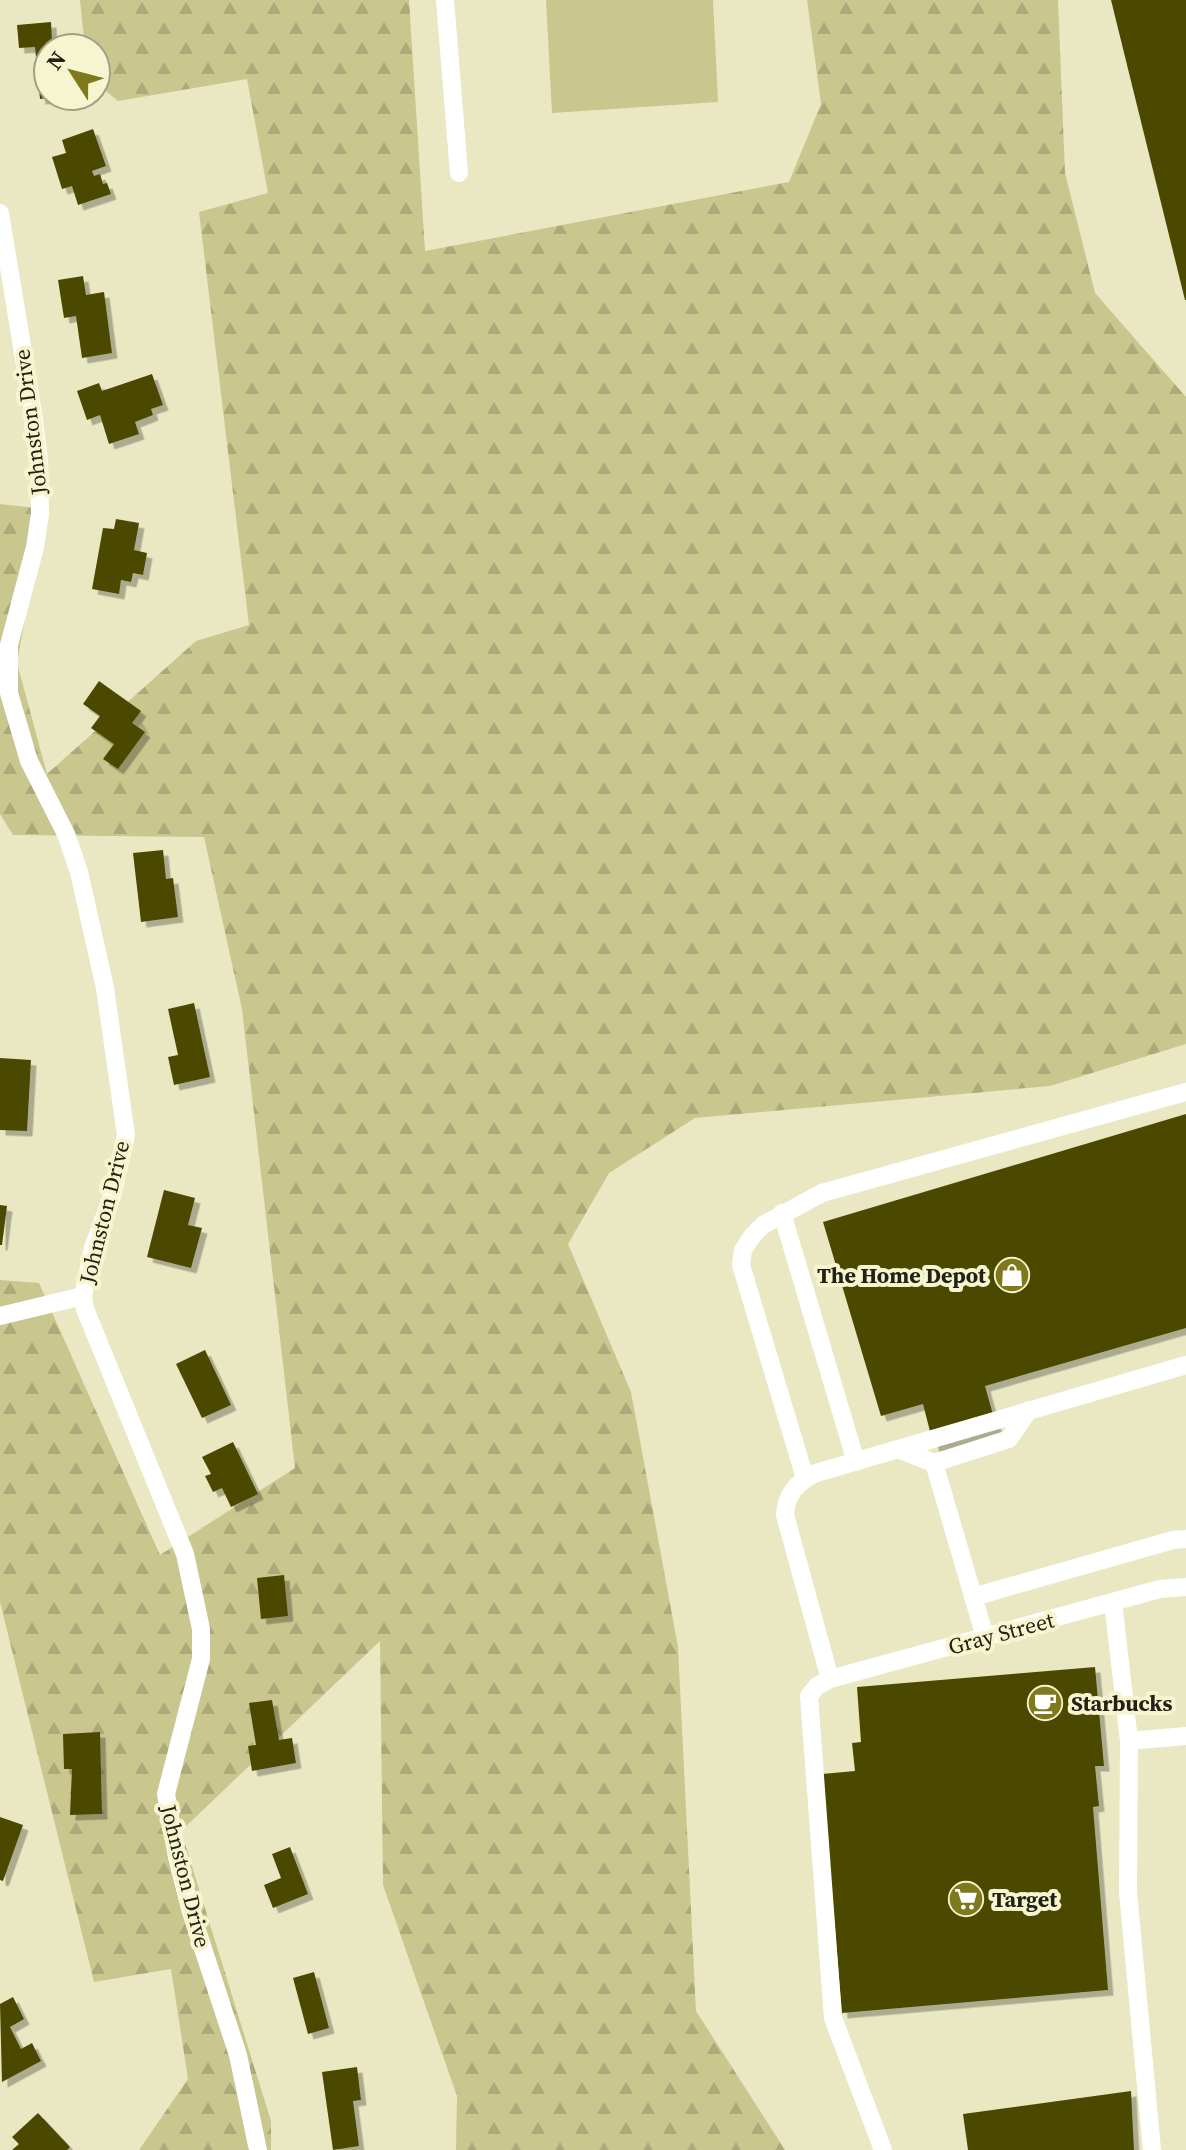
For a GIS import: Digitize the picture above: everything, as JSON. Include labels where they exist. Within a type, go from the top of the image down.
[{"type":"street","points":[[445,0],[459,173]]},
{"type":"street","name":"Johnston Drive","points":[[0,213],[33,413],[40,500],[35,547],[9,645],[9,693],[29,761],[66,834],[79,872],[105,988],[126,1135],[112,1196],[93,1248],[83,1296],[95,1338],[185,1554],[195,1594],[201,1629],[201,1659],[166,1794],[191,1912],[238,2055],[258,2150]]},
{"type":"street","points":[[805,1478],[741,1265],[743,1250],[753,1235],[782,1213],[822,1193],[1186,1092]]},
{"type":"street","points":[[782,1213],[856,1462]]},
{"type":"street","points":[[0,1316],[83,1296]]},
{"type":"street","points":[[883,2150],[833,2018],[808,1708],[809,1696],[824,1682],[785,1515],[789,1496],[805,1478],[1029,1410],[1184,1372]]},
{"type":"street","points":[[898,1449],[934,1463],[1009,1439],[1029,1410]]},
{"type":"street","points":[[934,1463],[985,1637]]},
{"type":"street","points":[[973,1597],[1173,1540],[1186,1539]]},
{"type":"street","name":"Gray Street","points":[[824,1682],[1160,1589],[1186,1587]]},
{"type":"street","points":[[1113,1602],[1129,1741],[1128,1892],[1152,2150]]},
{"type":"street","points":[[1129,1741],[1186,1736]]},
{"type":"green space","points":[[80,0],[409,0],[425,251],[789,182],[821,104],[807,0],[1058,0],[1065,173],[1095,293],[1186,397],[1186,1044],[1050,1086],[695,1118],[609,1173],[568,1244],[631,1392],[678,1647],[696,2011],[785,2150],[456,2150],[457,2096],[383,1885],[380,1641],[181,1831],[271,2121],[271,2150],[139,2150],[188,2079],[171,1969],[94,1982],[0,1602],[0,1280],[39,1283],[160,1555],[295,1468],[242,1009],[204,837],[13,835],[0,814],[0,504],[45,509],[17,663],[47,774],[196,641],[249,625],[199,212],[268,193],[247,79],[118,101],[112,96],[112,32],[83,32]]},
{"type":"green space","points":[[546,0],[713,0],[718,102],[552,113]]},
{"type":"building","points":[[1111,0],[1186,0],[1186,300],[1185,300]]},
{"type":"building","points":[[51,22],[52,32],[32,32],[32,47],[19,48],[17,25]]},
{"type":"building","points":[[93,129],[106,166],[92,171],[94,176],[100,174],[111,194],[78,205],[72,186],[62,189],[52,157],[66,153],[62,140]]},
{"type":"building","points":[[83,276],[86,295],[104,292],[112,353],[82,358],[76,316],[64,318],[58,280]]},
{"type":"building","points":[[152,374],[163,405],[151,409],[153,415],[135,422],[139,434],[109,444],[100,415],[87,420],[77,391],[99,383],[102,391]]},
{"type":"building","points":[[116,519],[139,523],[134,550],[147,553],[143,575],[133,573],[131,582],[121,580],[119,594],[92,589],[103,528],[114,529]]},
{"type":"building","points":[[99,681],[141,711],[132,723],[145,732],[118,769],[103,759],[114,744],[91,728],[100,716],[83,704]]},
{"type":"building","points":[[163,850],[166,879],[173,878],[178,917],[141,922],[133,853]]},
{"type":"building","points":[[194,1003],[210,1077],[174,1085],[168,1057],[178,1055],[168,1009]]},
{"type":"building","points":[[0,1058],[31,1060],[27,1131],[0,1130]]},
{"type":"building","name":"The Home Depot","points":[[1186,1114],[1186,1328],[985,1386],[997,1429],[934,1447],[923,1404],[881,1416],[823,1222]]},
{"type":"building","points":[[164,1190],[195,1198],[188,1225],[202,1228],[191,1268],[147,1257]]},
{"type":"building","points":[[0,1205],[7,1206],[2,1245],[0,1245]]},
{"type":"building","points":[[205,1350],[231,1405],[202,1418],[176,1364]]},
{"type":"building","points":[[233,1442],[258,1494],[231,1507],[222,1488],[213,1492],[205,1476],[211,1474],[202,1457]]},
{"type":"building","points":[[284,1575],[288,1616],[261,1619],[257,1578]]},
{"type":"building","name":"Target","points":[[1095,1667],[1104,1766],[1095,1766],[1099,1806],[1093,1807],[1108,1990],[842,2013],[822,1774],[855,1771],[852,1743],[861,1742],[857,1687]]},
{"type":"building","points":[[272,1700],[279,1740],[292,1738],[296,1763],[252,1771],[248,1746],[256,1745],[249,1703]]},
{"type":"building","points":[[100,1732],[102,1814],[70,1815],[72,1769],[64,1769],[63,1734]]},
{"type":"building","points":[[0,1817],[23,1825],[3,1881],[0,1880]]},
{"type":"building","points":[[290,1847],[308,1894],[273,1908],[264,1885],[281,1878],[272,1854]]},
{"type":"building","points":[[314,1972],[329,2028],[308,2034],[293,1978]]},
{"type":"building","points":[[13,1997],[24,2019],[10,2027],[21,2049],[32,2043],[41,2061],[2,2082],[0,2004]]},
{"type":"building","points":[[357,2067],[361,2100],[353,2101],[359,2146],[333,2150],[322,2072]]},
{"type":"building","points":[[1131,2091],[1134,2150],[968,2150],[963,2114]]},
{"type":"building","points":[[38,2113],[70,2147],[67,2150],[12,2150],[19,2144],[12,2137]]},
{"type":"place","name":"The Home Depot","points":[[1012,1275]]},
{"type":"place","name":"Starbucks","points":[[1045,1703]]},
{"type":"place","name":"Target","points":[[966,1899]]}]
